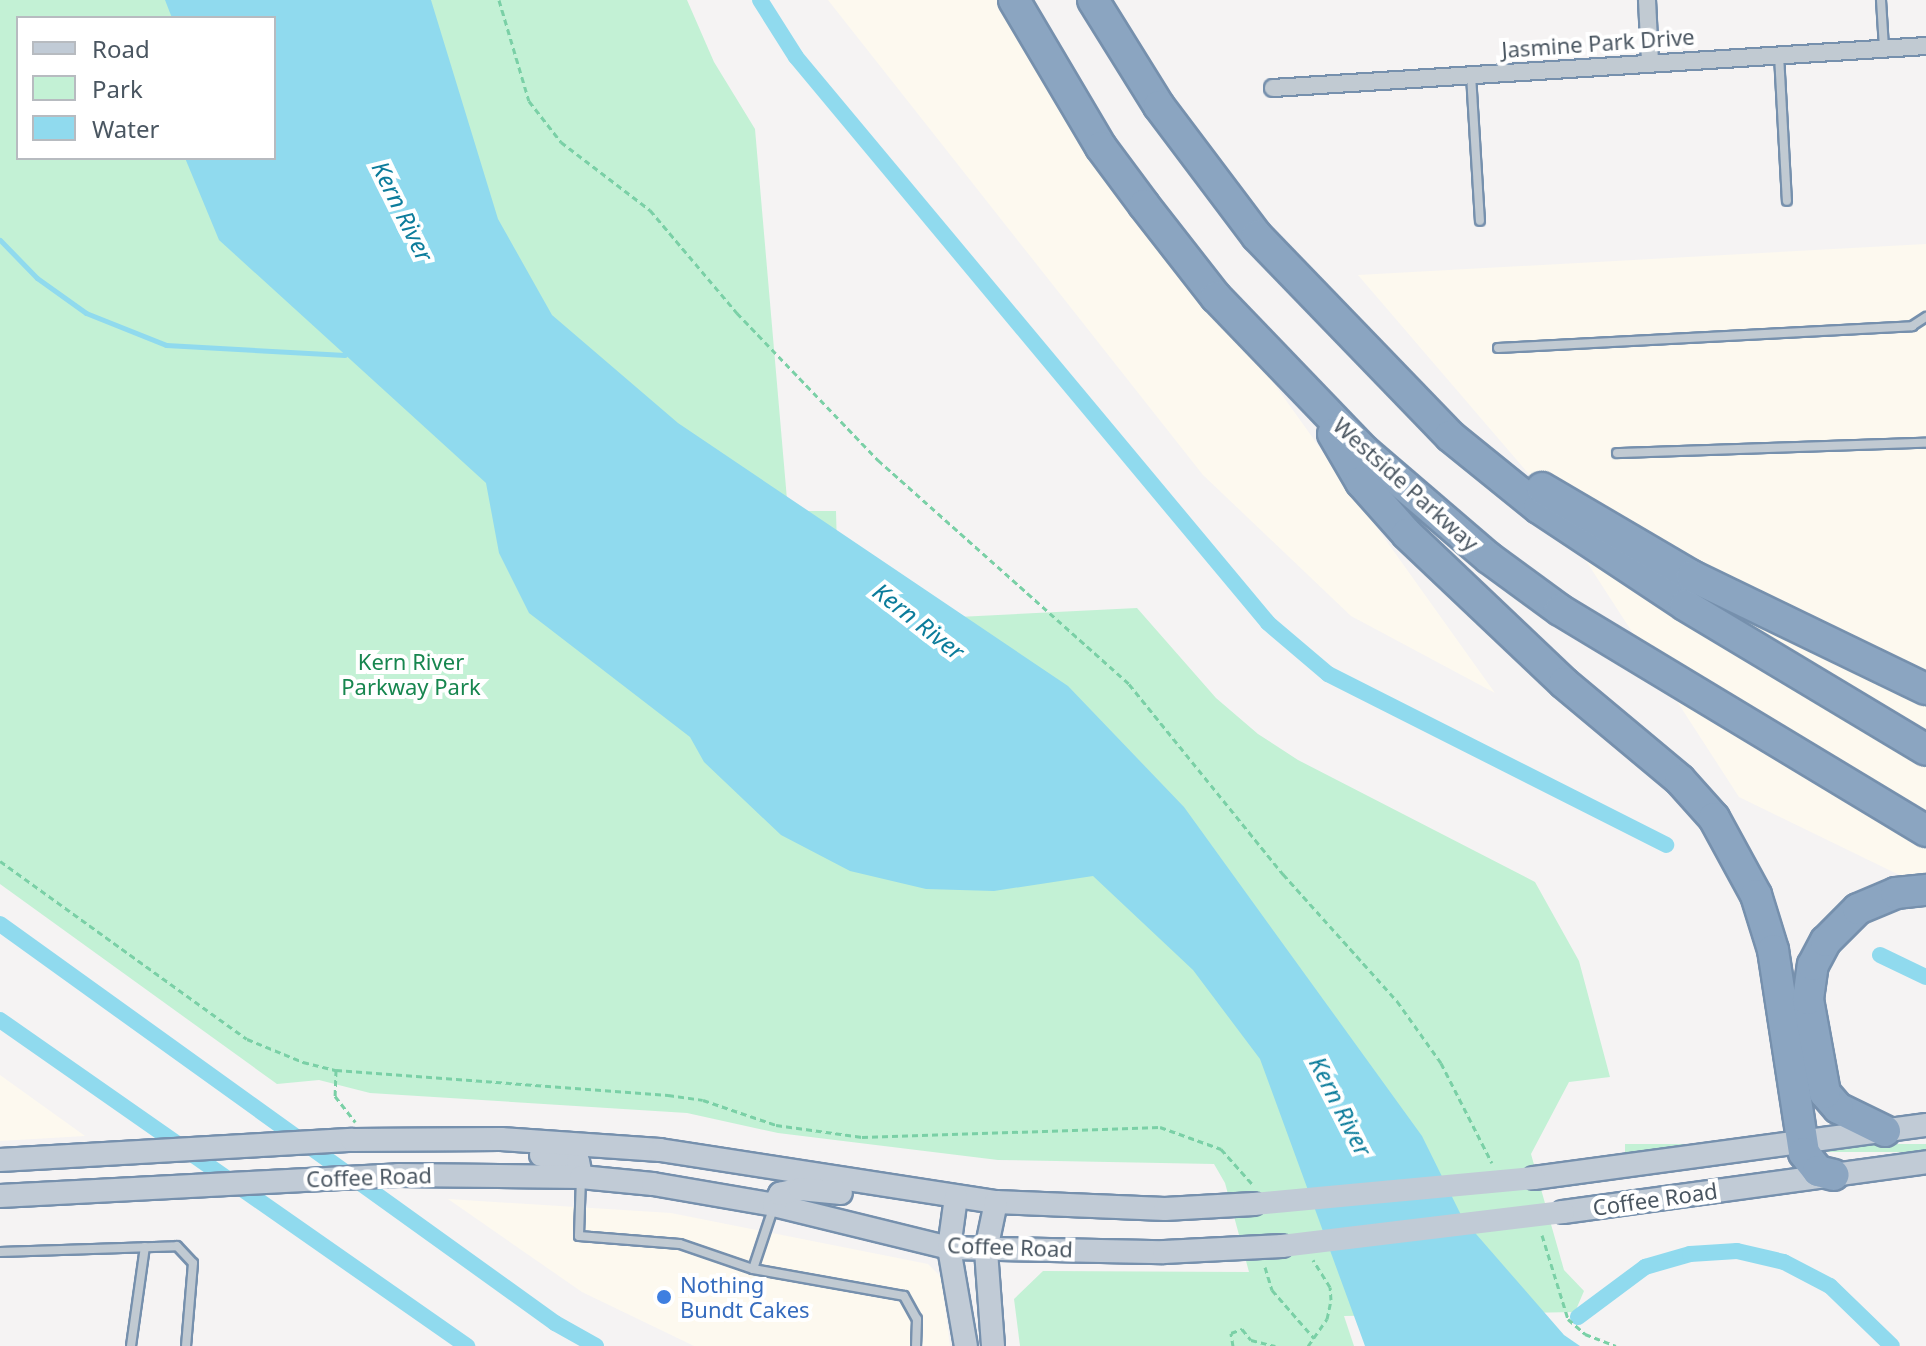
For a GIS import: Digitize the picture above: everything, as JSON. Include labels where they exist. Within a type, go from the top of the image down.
[{"type":"highway","name":"Westside Parkway","points":[[1014,0],[1101,147],[1216,297],[1307,391],[1425,505],[1560,610],[1926,831]]},
{"type":"highway","points":[[1093,0],[1159,106],[1257,236],[1450,436],[1539,508],[1685,605],[1926,750]]},
{"type":"highway","points":[[1307,391],[1361,482],[1407,534],[1564,683],[1680,780],[1714,818],[1750,882],[1773,950],[1802,1143],[1812,1166],[1834,1175]]},
{"type":"highway","points":[[1450,436],[1483,461],[1556,495],[1692,576],[1926,689]]},
{"type":"highway","points":[[1885,1131],[1838,1108],[1825,1093],[1808,999],[1813,965],[1826,941],[1858,909],[1877,898],[1926,890]]},
{"type":"main road","name":"Coffee Road","points":[[0,1160],[411,1139],[645,1149],[996,1202],[1165,1209],[1534,1178],[1926,1125]]},
{"type":"main road","points":[[411,1139],[435,1152],[564,1156],[578,1161],[581,1177]]},
{"type":"main road","points":[[0,1175],[38,1173],[66,1157]]},
{"type":"main road","name":"Coffee Road","points":[[0,1196],[398,1175],[581,1177],[774,1205],[949,1248],[1274,1247],[1563,1212],[1926,1162]]},
{"type":"main road","points":[[774,1205],[780,1194],[800,1189],[856,1194],[873,1183]]},
{"type":"main road","points":[[956,1197],[949,1248],[966,1346]]},
{"type":"main road","points":[[993,1346],[986,1250],[996,1202]]},
{"type":"street","points":[[1647,0],[1650,61]]},
{"type":"street","name":"Jasmine Park Drive","points":[[1273,88],[1650,61],[1926,46]]},
{"type":"lane","points":[[1881,0],[1884,48]]},
{"type":"lane","points":[[1779,54],[1787,201]]},
{"type":"lane","points":[[1471,74],[1480,221]]},
{"type":"lane","points":[[1498,348],[1912,326],[1926,317]]},
{"type":"lane","points":[[1617,453],[1926,443]]},
{"type":"lane","points":[[581,1177],[579,1236],[680,1244],[753,1269],[904,1296],[915,1311],[916,1346]]},
{"type":"lane","points":[[753,1269],[774,1205]]},
{"type":"lane","points":[[0,1252],[177,1246],[193,1263],[186,1346]]},
{"type":"lane","points":[[131,1346],[145,1247]]},
{"type":"path","points":[[499,0],[529,101],[561,142],[650,210],[737,313],[878,460],[1129,684],[1283,874],[1397,1001],[1441,1063],[1499,1174]]},
{"type":"path","points":[[0,861],[247,1039],[336,1070],[668,1095],[703,1100],[776,1125],[862,1137],[1160,1127],[1221,1149],[1259,1201]]},
{"type":"path","points":[[336,1070],[335,1096],[355,1120],[355,1140]]},
{"type":"path","points":[[1536,1227],[1568,1319],[1585,1334],[1616,1346]]},
{"type":"path","points":[[1274,1247],[1265,1274],[1272,1290],[1314,1338]]},
{"type":"path","points":[[1308,1346],[1327,1319],[1331,1300],[1330,1287],[1312,1259]]},
{"type":"path","points":[[1233,1346],[1235,1330],[1249,1333],[1251,1340],[1248,1346]]},
{"type":"path","points":[[1251,1340],[1275,1346]]},
{"type":"shaded area","points":[[828,0],[1000,0],[1495,693],[1351,616],[1203,475]]},
{"type":"shaded area","points":[[1926,244],[1926,888],[1739,797],[1533,479],[1358,275]]},
{"type":"shaded area","points":[[0,1075],[85,1136],[0,1141]]},
{"type":"shaded area","points":[[448,1199],[671,1213],[928,1264],[941,1277],[950,1346],[694,1346],[582,1292]]},
{"type":"green space","name":"Kern River Parkway Park","points":[[0,0],[687,0],[714,62],[755,129],[788,511],[836,511],[839,623],[1137,608],[1216,698],[1258,734],[1298,760],[1535,882],[1579,961],[1610,1077],[1569,1082],[1531,1154],[1564,1270],[1584,1291],[1575,1312],[1344,1316],[1354,1346],[1020,1346],[1014,1299],[1043,1271],[1249,1272],[1225,1183],[1214,1164],[998,1160],[778,1133],[687,1113],[370,1093],[319,1080],[277,1084],[0,884]]},
{"type":"green space","points":[[1625,1144],[1926,1144],[1926,1152],[1625,1152]]},
{"type":"water","name":"Kern River","points":[[165,0],[431,0],[498,219],[552,315],[678,423],[1068,686],[1184,807],[1422,1136],[1463,1219],[1564,1335],[1580,1346],[1365,1346],[1260,1059],[1193,970],[1093,876],[994,891],[926,889],[850,871],[781,835],[704,762],[690,737],[529,613],[499,553],[486,483],[219,240],[186,160],[276,160],[276,16],[171,16]]},
{"type":"waterway","points":[[760,0],[796,57],[1268,623],[1328,674],[1666,845]]},
{"type":"waterway","points":[[0,240],[37,278],[86,313],[166,345],[345,355]]},
{"type":"waterway","points":[[0,924],[555,1323],[596,1346]]},
{"type":"waterway","points":[[1880,955],[1926,977]]},
{"type":"waterway","points":[[0,1020],[467,1346]]},
{"type":"waterway","points":[[1578,1317],[1645,1267],[1690,1254],[1737,1251],[1784,1262],[1830,1286],[1892,1346]]},
{"type":"place","name":"Nothing Bundt Cakes","points":[[664,1297]]}]
